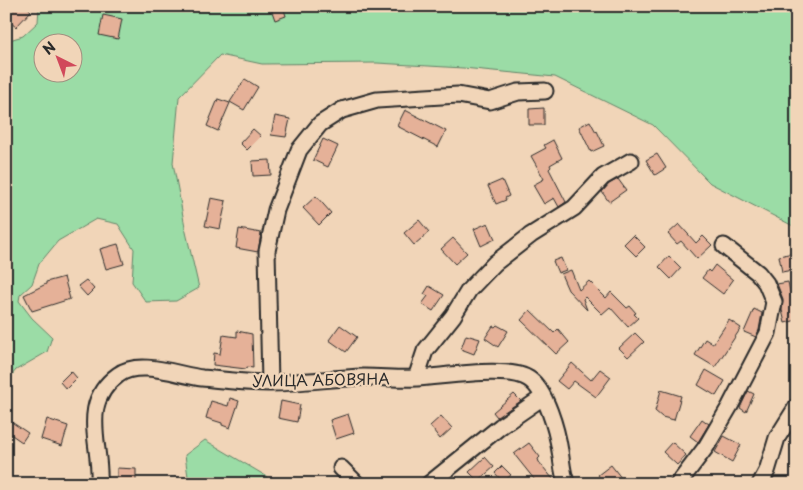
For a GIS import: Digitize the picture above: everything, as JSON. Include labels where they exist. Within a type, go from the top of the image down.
[{"type":"street","points":[[270,383],[267,251],[276,210],[299,150],[320,124],[342,110],[377,100],[458,95],[490,100],[518,92],[545,91]]},
{"type":"street","points":[[416,378],[425,351],[453,316],[469,290],[495,263],[531,235],[574,208],[603,177],[631,161]]},
{"type":"street","points":[[678,484],[706,447],[730,406],[768,333],[774,302],[766,283],[758,274],[724,246]]},
{"type":"street","name":"УЛИЦА АБОВЯНА","points":[[99,484],[94,438],[94,410],[100,394],[110,382],[130,368],[148,368],[201,378],[270,383],[366,377],[416,378],[508,372],[529,379],[543,396],[558,434],[567,484]]},
{"type":"street","points":[[429,484],[501,426],[543,396]]},
{"type":"street","points":[[760,484],[767,470],[776,438],[797,406]]},
{"type":"street","points":[[341,468],[357,484]]},
{"type":"green space","points":[[39,6],[797,6],[797,228],[710,183],[653,125],[555,77],[463,68],[377,63],[262,64],[220,55],[179,97],[173,163],[199,288],[176,301],[146,302],[132,282],[134,249],[118,224],[96,219],[58,241],[39,264],[32,284],[20,295],[19,301],[32,318],[52,337],[47,352],[16,370],[6,382],[6,41],[23,36],[38,22]]},
{"type":"green space","points":[[205,440],[266,476],[270,484],[189,484],[185,455]]},
{"type":"building","points":[[16,6],[26,6],[31,11],[16,27],[6,19]]},
{"type":"building","points":[[270,6],[283,6],[286,16],[275,20]]},
{"type":"building","points":[[103,15],[122,19],[118,39],[99,35]]},
{"type":"building","points":[[245,79],[258,87],[244,110],[230,102]]},
{"type":"building","points":[[218,99],[230,103],[218,131],[207,126]]},
{"type":"building","points":[[544,108],[544,125],[529,125],[529,109]]},
{"type":"building","points":[[405,110],[446,131],[438,147],[397,126]]},
{"type":"building","points":[[275,116],[290,119],[286,137],[271,135]]},
{"type":"building","points":[[590,121],[604,146],[591,152],[579,127]]},
{"type":"building","points":[[253,129],[261,136],[247,150],[240,143]]},
{"type":"building","points":[[323,139],[338,146],[328,167],[313,160]]},
{"type":"building","points":[[553,140],[562,158],[550,165],[549,169],[566,202],[559,207],[554,198],[544,204],[533,185],[544,179],[531,156],[546,148],[544,145]]},
{"type":"building","points":[[657,154],[666,168],[655,175],[646,160]]},
{"type":"building","points":[[270,160],[271,175],[253,176],[252,161]]},
{"type":"building","points":[[618,179],[626,190],[609,202],[602,192],[609,184]]},
{"type":"building","points":[[502,180],[509,196],[505,198],[506,200],[496,204],[488,186]]},
{"type":"building","points":[[316,196],[331,213],[319,225],[303,208]]},
{"type":"building","points":[[211,198],[226,201],[220,229],[205,226]]},
{"type":"building","points":[[419,220],[429,232],[414,245],[404,233]]},
{"type":"building","points":[[488,223],[495,239],[481,246],[474,229]]},
{"type":"building","points":[[679,224],[696,243],[703,236],[712,245],[697,259],[681,241],[677,244],[668,234]]},
{"type":"building","points":[[239,229],[261,233],[258,252],[236,248]]},
{"type":"building","points":[[633,235],[645,247],[636,256],[624,244]]},
{"type":"building","points":[[453,238],[467,253],[455,264],[441,249]]},
{"type":"building","points":[[118,244],[124,264],[106,269],[100,249]]},
{"type":"building","points":[[797,252],[797,269],[782,272],[779,256]]},
{"type":"building","points":[[669,256],[681,268],[671,279],[659,267]]},
{"type":"building","points":[[561,258],[566,270],[558,273],[553,261]]},
{"type":"building","points":[[715,265],[733,280],[723,294],[702,278]]},
{"type":"building","points":[[571,270],[579,290],[589,281],[606,298],[611,292],[627,308],[630,306],[638,318],[628,327],[610,307],[602,314],[585,297],[583,299],[587,310],[568,290],[561,274]]},
{"type":"building","points":[[64,277],[70,299],[32,311],[24,295],[46,284],[46,282]]},
{"type":"building","points":[[86,280],[94,289],[87,296],[78,286]]},
{"type":"building","points":[[788,282],[793,305],[797,304],[797,320],[785,323],[782,310],[783,299],[777,284]]},
{"type":"building","points":[[429,286],[444,295],[433,311],[422,304],[428,296],[424,294]]},
{"type":"building","points":[[754,309],[762,313],[756,337],[744,332]]},
{"type":"building","points":[[530,310],[554,333],[558,329],[569,342],[556,354],[521,320]]},
{"type":"building","points":[[729,320],[741,328],[715,367],[695,355],[705,339],[713,344]]},
{"type":"building","points":[[340,325],[357,337],[346,352],[329,340]]},
{"type":"building","points":[[497,325],[508,331],[498,347],[485,338],[493,326]]},
{"type":"building","points":[[237,331],[252,334],[253,368],[247,367],[246,369],[213,365],[214,353],[220,354],[223,335],[237,337]]},
{"type":"building","points":[[635,333],[644,342],[628,357],[619,348]]},
{"type":"building","points":[[466,335],[480,339],[474,354],[461,349]]},
{"type":"building","points":[[572,363],[591,380],[600,369],[611,377],[596,397],[574,381],[567,389],[557,381]]},
{"type":"building","points":[[706,370],[725,381],[716,396],[698,385]]},
{"type":"building","points":[[71,371],[77,378],[66,389],[60,382]]},
{"type":"building","points":[[661,390],[681,396],[674,420],[662,417],[655,411]]},
{"type":"building","points":[[748,391],[754,394],[746,412],[740,408]]},
{"type":"building","points":[[514,394],[521,401],[497,417],[493,412]]},
{"type":"building","points":[[230,398],[239,401],[230,428],[222,425],[222,423],[206,418],[211,401],[228,406]]},
{"type":"building","points":[[281,401],[300,405],[297,422],[278,418]]},
{"type":"building","points":[[348,414],[354,433],[336,439],[330,420]]},
{"type":"building","points":[[441,416],[452,428],[440,439],[430,426]]},
{"type":"building","points":[[47,419],[68,426],[62,446],[41,439]]},
{"type":"building","points":[[702,419],[709,424],[698,442],[690,436]]},
{"type":"building","points":[[10,421],[28,433],[22,442],[6,431],[6,426]]},
{"type":"building","points":[[724,436],[741,445],[732,462],[715,452]]},
{"type":"building","points":[[672,442],[686,455],[677,465],[663,452]]},
{"type":"building","points":[[529,443],[540,457],[538,459],[539,462],[557,484],[538,484],[514,454]]},
{"type":"building","points":[[485,457],[494,467],[478,481],[469,472]]},
{"type":"building","points":[[611,465],[622,479],[616,484],[605,484],[598,475]]},
{"type":"building","points":[[502,466],[511,475],[503,482],[495,473]]},
{"type":"building","points":[[117,468],[136,469],[136,482],[117,481]]}]
